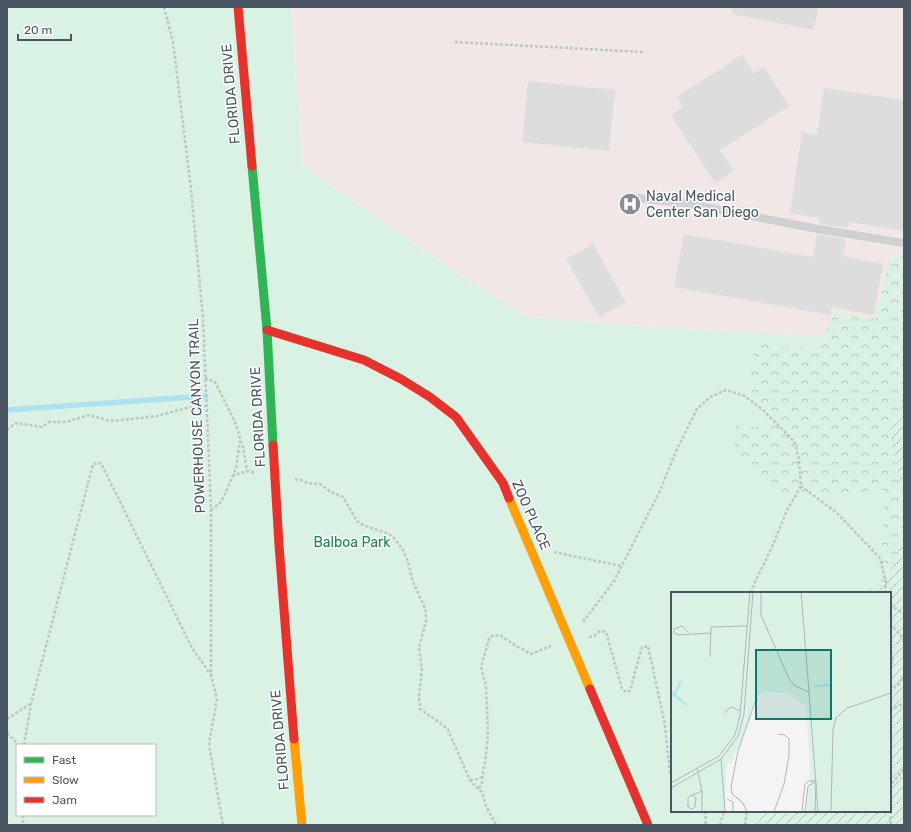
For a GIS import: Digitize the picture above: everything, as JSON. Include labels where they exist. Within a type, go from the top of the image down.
[{"type":"main road","name":"FLORIDA DRIVE","points":[[238,7],[267,330],[288,672],[302,825]]},
{"type":"main road","name":"ZOO PLACE","points":[[267,330],[364,360],[401,379],[430,397],[456,417],[503,484],[648,825]]},
{"type":"lane","points":[[636,198],[684,203],[818,229],[904,243]]},
{"type":"path","name":"POWERHOUSE CANYON TRAIL","points":[[164,7],[173,42],[191,189],[203,318],[211,510],[211,675],[217,699],[209,744],[223,825]]},
{"type":"path","points":[[455,42],[643,52]]},
{"type":"path","points":[[205,378],[215,382],[235,422],[247,471]]},
{"type":"path","points":[[570,640],[614,581],[660,493],[677,449],[697,409],[710,397],[726,390],[745,396],[764,411],[794,441],[799,459],[801,486],[787,510],[774,545],[751,592]]},
{"type":"path","points":[[7,430],[16,423],[42,427],[49,422],[66,422],[89,415],[110,421],[157,416],[186,408],[206,406]]},
{"type":"path","points":[[211,510],[220,503],[236,468],[240,438]]},
{"type":"path","points":[[24,744],[30,704],[93,464],[101,463],[192,648],[211,675]]},
{"type":"path","points":[[276,477],[320,484],[331,492],[343,497],[357,521],[363,525],[388,534],[394,538],[402,550],[408,562],[413,582],[426,608],[426,621],[419,648],[422,669],[419,689],[420,709],[448,730],[470,780],[482,792],[486,806],[496,825]]},
{"type":"path","points":[[801,486],[836,512],[880,558],[886,583],[885,592]]},
{"type":"path","points":[[548,550],[622,566]]},
{"type":"path","points":[[891,606],[904,614]]},
{"type":"path","points":[[891,625],[900,634],[904,641]]},
{"type":"path","points":[[479,788],[481,786],[487,744],[488,722],[486,686],[481,667],[489,639],[492,636],[500,635],[512,644],[532,654],[550,646],[570,640],[594,636],[600,631],[606,632],[622,689],[626,692],[630,691],[642,647],[648,646],[666,725],[671,774]]},
{"type":"path","points":[[891,651],[893,659],[891,666]]},
{"type":"path","points":[[891,691],[900,683],[904,676]]},
{"type":"path","points":[[891,710],[904,703]]},
{"type":"path","points":[[7,720],[30,704]]},
{"type":"path","points":[[7,733],[18,744]]},
{"type":"path","points":[[891,785],[904,769]]},
{"type":"path","points":[[470,780],[482,777]]},
{"type":"path","points":[[704,812],[706,825]]},
{"type":"path","points":[[720,825],[724,812]]},
{"type":"path","points":[[745,825],[747,812]]},
{"type":"path","points":[[890,812],[891,825]]},
{"type":"shaded area","name":"Naval Medical Center San Diego","points":[[291,7],[904,7],[904,339],[847,338],[607,324],[523,316],[411,242],[302,165]]},
{"type":"green space","name":"Balboa Park","points":[[7,7],[291,7],[302,165],[411,242],[523,316],[607,324],[847,338],[904,339],[904,825],[7,825]]},
{"type":"green space","points":[[891,254],[904,255],[904,402],[899,413],[898,422],[891,422],[891,437],[899,481],[902,481],[902,521],[904,521],[904,539],[887,578],[873,588],[872,587],[881,568],[885,490],[872,490],[841,498],[809,493],[783,492],[770,488],[744,465],[733,442],[737,420],[755,428],[774,415],[750,391],[754,344],[816,348],[833,318],[834,311],[875,319]]},
{"type":"green space","points":[[904,402],[904,521],[902,521],[902,481],[899,481],[891,437],[891,422],[898,422],[899,413]]},
{"type":"green space","points":[[904,539],[904,825],[756,825],[757,812],[891,812],[891,592],[862,592],[873,588],[887,578]]},
{"type":"building","points":[[733,7],[818,7],[814,30],[732,14]]},
{"type":"building","points":[[742,55],[754,73],[764,67],[789,106],[720,150],[734,171],[715,183],[671,115],[683,107],[677,97]]},
{"type":"building","points":[[528,81],[615,90],[609,151],[522,142]]},
{"type":"building","points":[[824,88],[904,100],[904,231],[849,222],[848,228],[819,224],[820,218],[790,213],[802,132],[817,135]]},
{"type":"building","points":[[684,234],[813,257],[817,234],[846,239],[843,256],[883,264],[874,315],[832,307],[830,315],[674,287]]},
{"type":"building","points":[[593,244],[626,303],[599,317],[566,259]]},
{"type":"waterway","points":[[7,410],[206,396]]},
{"type":"traffic: fast","points":[[252,166],[267,330],[273,445]]},
{"type":"traffic: slow","points":[[509,498],[590,689]]},
{"type":"traffic: slow","points":[[294,739],[302,825]]},
{"type":"traffic: jam","points":[[238,7],[252,166]]},
{"type":"traffic: jam","points":[[267,330],[364,360],[401,379],[430,397],[456,417],[503,483],[509,498]]},
{"type":"traffic: jam","points":[[273,445],[294,739]]},
{"type":"traffic: jam","points":[[590,689],[648,825]]},
{"type":"place","name":"Naval Medical Center San Diego","points":[[630,204]]}]
